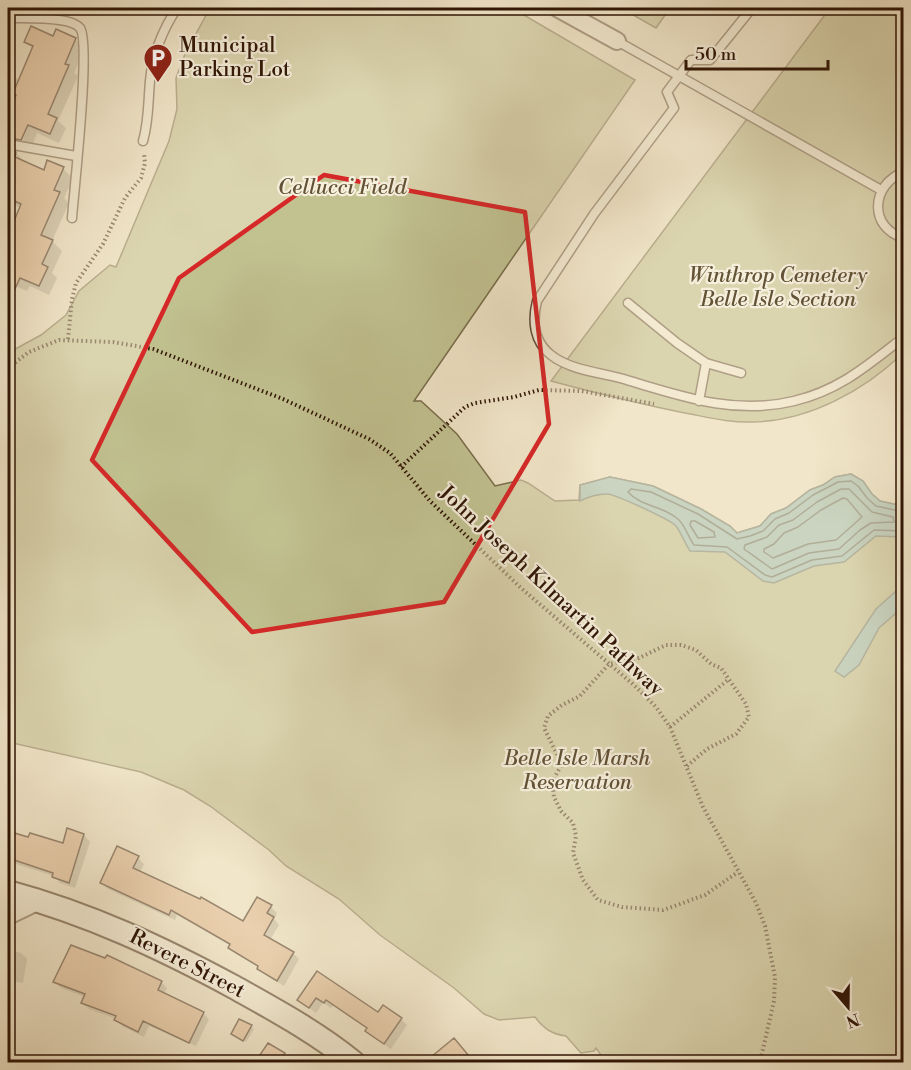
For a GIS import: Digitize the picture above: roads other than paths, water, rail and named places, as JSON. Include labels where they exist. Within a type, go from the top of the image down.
[{"type":"main road","name":"Revere Street","points":[[8,892],[115,927],[186,961],[297,1023],[352,1062]]},
{"type":"street","points":[[556,8],[617,41]]},
{"type":"street","points":[[8,916],[39,901]]},
{"type":"lane","points":[[752,8],[710,60],[691,60],[667,92],[674,108],[594,214],[537,302],[533,316],[534,330],[550,354],[569,365],[699,401],[735,407],[758,407],[809,397],[843,382],[867,367],[903,337]]},
{"type":"lane","points":[[142,141],[148,121],[150,80],[155,57],[172,9]]},
{"type":"lane","points":[[8,18],[38,18],[67,22],[80,28],[84,46],[84,69],[72,218]]},
{"type":"lane","points":[[617,41],[881,190]]},
{"type":"lane","points":[[8,144],[76,156]]},
{"type":"lane","points":[[903,172],[887,181],[878,200],[878,211],[882,222],[889,230],[903,238]]},
{"type":"lane","points":[[628,303],[677,343],[706,363],[741,373]]},
{"type":"lane","points":[[699,401],[706,363]]},
{"type":"water","points":[[851,474],[863,481],[880,501],[903,506],[903,537],[876,536],[844,562],[814,566],[774,583],[763,581],[725,552],[690,551],[676,526],[631,503],[607,494],[580,501],[580,485],[610,477],[653,486],[701,509],[730,526],[737,533],[760,526],[771,514],[786,508],[810,490],[835,477]]},
{"type":"water","points":[[903,585],[903,607],[879,628],[859,665],[844,677],[835,671],[876,609]]},
{"type":"place","name":"Municipal Parking Lot","points":[[158,84]]},
{"type":"park label","name":"Cellucci Field","points":[[342,188]]},
{"type":"park label","name":"Winthrop Cemetery Belle Isle Section","points":[[778,288]]},
{"type":"park label","name":"Belle Isle Marsh Reservation","points":[[577,771]]}]
